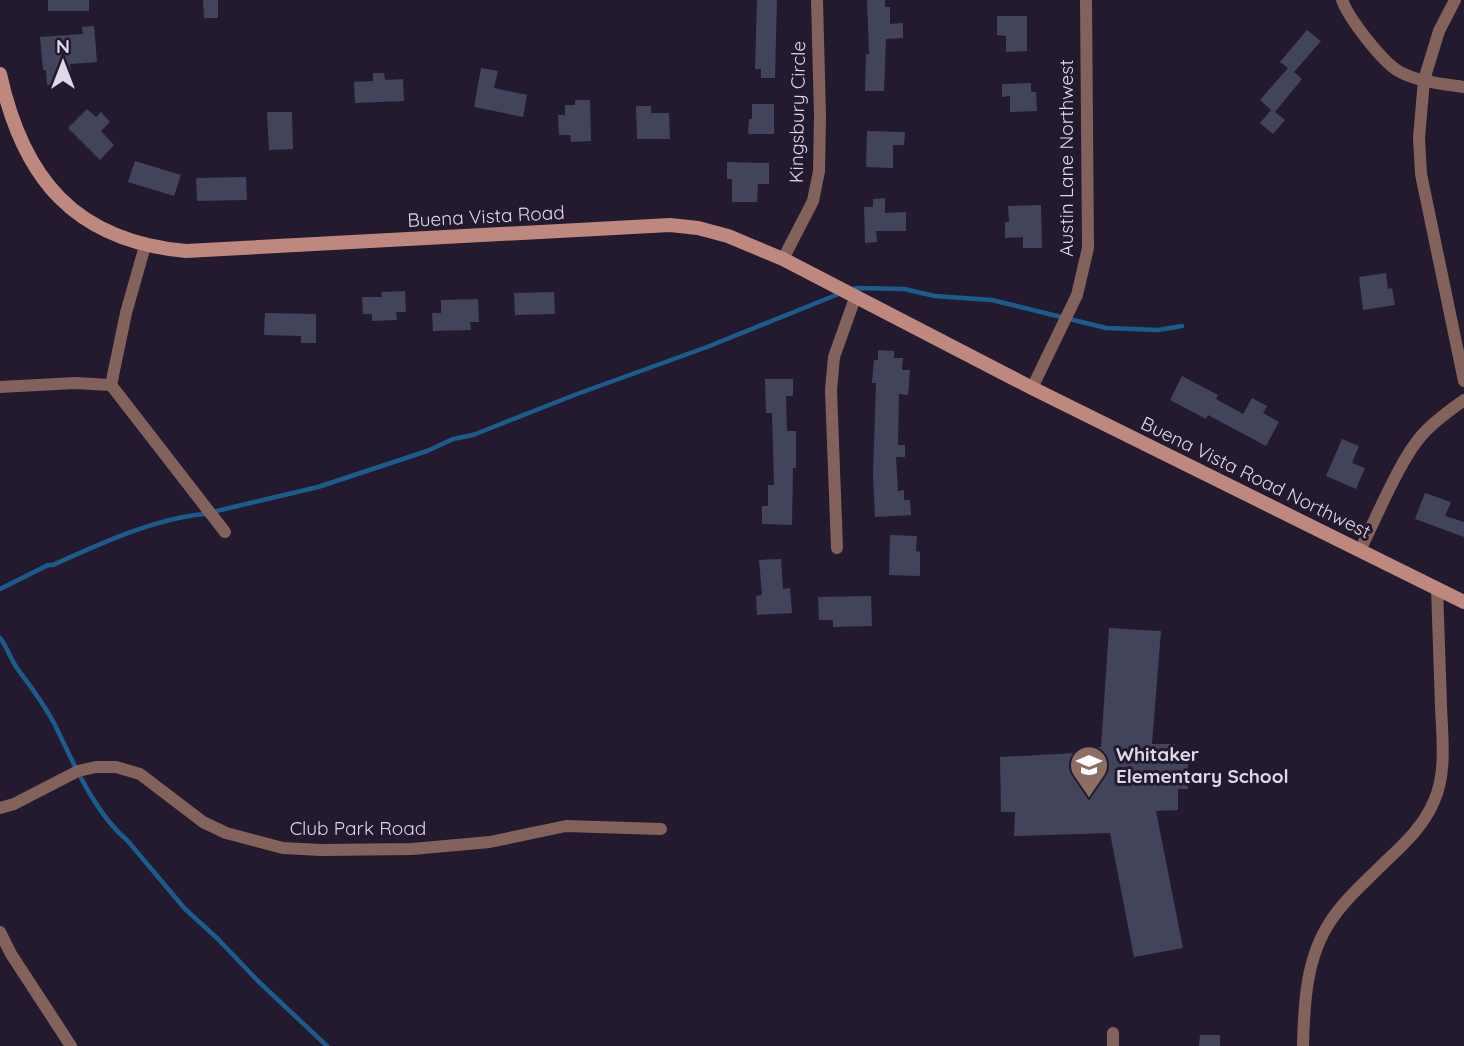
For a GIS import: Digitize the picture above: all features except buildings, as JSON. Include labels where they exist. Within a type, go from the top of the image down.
[{"type":"street","name":"Kingsbury Circle","points":[[783,260],[813,201],[819,171],[817,0]]},
{"type":"street","name":"Austin Lane Northwest","points":[[1032,388],[1077,295],[1088,248],[1086,0]]},
{"type":"street","points":[[1342,0],[1367,40],[1399,72],[1424,80],[1464,87]]},
{"type":"street","points":[[1455,0],[1439,31],[1424,80],[1419,138],[1421,174],[1464,381]]},
{"type":"street","name":"Buena Vista Road","points":[[0,74],[15,129],[33,164],[52,190],[70,208],[97,226],[145,246],[187,251],[670,225],[698,228],[728,236],[783,260],[1032,388]]},
{"type":"street","points":[[111,385],[126,313],[145,246]]},
{"type":"street","points":[[837,548],[831,390],[834,357],[855,298]]},
{"type":"street","points":[[0,387],[75,383],[111,385],[225,532]]},
{"type":"street","name":"Buena Vista Road Northwest","points":[[1032,388],[1464,602]]},
{"type":"street","points":[[1360,550],[1420,436],[1464,400]]},
{"type":"street","points":[[1303,1046],[1306,994],[1311,965],[1319,942],[1330,922],[1351,895],[1424,820],[1438,791],[1441,733],[1437,588]]},
{"type":"street","name":"Club Park Road","points":[[0,808],[14,804],[78,771],[116,767],[140,774],[203,822],[226,833],[282,848],[335,850],[457,846],[566,826],[661,830]]},
{"type":"street","points":[[0,932],[11,954],[71,1046]]},
{"type":"waterway","points":[[849,290],[904,289],[935,296],[992,300],[1106,328],[1158,330],[1182,326]]},
{"type":"waterway","points":[[0,589],[48,565],[147,527],[318,487],[427,451],[453,439],[473,435],[707,347],[841,293]]},
{"type":"waterway","points":[[0,638],[51,718],[95,802],[115,829],[185,909],[327,1046]]},
{"type":"place","name":"Whitaker Elementary School","points":[[1089,799]]}]
